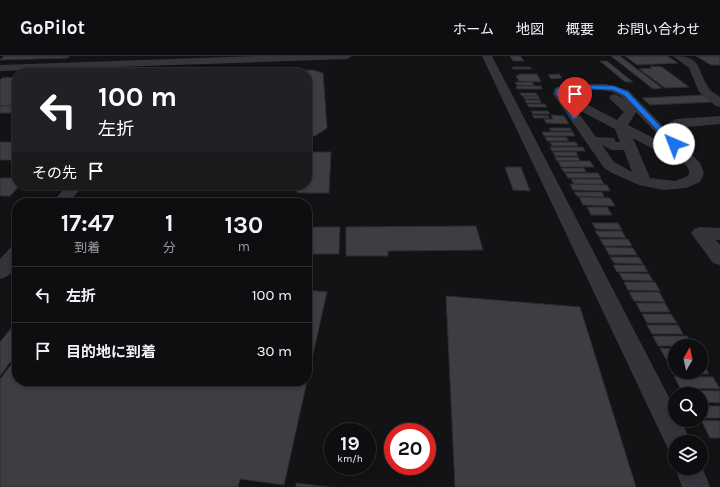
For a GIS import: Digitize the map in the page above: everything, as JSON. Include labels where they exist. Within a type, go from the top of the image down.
[{"type":"street","points":[[0,68],[347,56]]},
{"type":"street","points":[[487,56],[675,435]]},
{"type":"street","points":[[678,56],[694,66],[702,90],[720,103]]},
{"type":"street","points":[[164,68],[168,62]]},
{"type":"street","points":[[564,87],[606,87],[618,89],[626,94],[695,166],[696,176],[688,183],[666,185],[644,182],[614,169],[609,165],[559,94],[559,90],[564,87]]},
{"type":"street","points":[[593,87],[621,125],[644,182]]},
{"type":"street","points":[[618,89],[612,92],[612,96],[627,105],[631,111],[621,125]]},
{"type":"street","points":[[559,94],[621,125],[695,166]]},
{"type":"street","points":[[664,134],[676,133],[669,127],[676,123],[720,120]]},
{"type":"street","points":[[592,141],[609,141],[612,146],[629,146]]},
{"type":"street","points":[[64,198],[71,190]]},
{"type":"street","points":[[720,234],[700,233],[720,258]]},
{"type":"street","points":[[0,272],[12,258]]},
{"type":"street","points":[[692,475],[696,487]]},
{"type":"building","points":[[4,56],[70,56],[67,58],[0,60]]},
{"type":"building","points":[[510,56],[520,56],[524,61],[513,61]]},
{"type":"building","points":[[611,56],[620,56],[662,88],[653,89]]},
{"type":"building","points":[[625,56],[667,56],[678,63],[637,65]]},
{"type":"building","points":[[696,56],[720,56],[720,65],[711,65]]},
{"type":"building","points":[[600,61],[607,61],[633,82],[625,82]]},
{"type":"building","points":[[650,66],[662,67],[689,87],[665,88],[639,69],[652,68]]},
{"type":"building","points":[[512,67],[530,67],[532,69],[513,69]]},
{"type":"building","points":[[312,70],[323,73],[327,128],[315,136],[312,136]]},
{"type":"building","points":[[521,74],[537,74],[541,82],[519,81],[516,76]]},
{"type":"building","points":[[559,74],[562,78],[551,79],[548,75]]},
{"type":"building","points":[[12,77],[12,105],[0,106],[0,80],[2,78]]},
{"type":"building","points":[[515,82],[532,82],[534,86],[517,85]]},
{"type":"building","points":[[516,86],[541,86],[542,89],[517,89]]},
{"type":"building","points":[[520,93],[536,93],[538,96],[522,96]]},
{"type":"building","points":[[703,95],[712,102],[650,105],[642,98]]},
{"type":"building","points":[[523,96],[538,96],[540,99],[525,99]]},
{"type":"building","points":[[525,100],[540,100],[541,103],[526,103]]},
{"type":"building","points":[[527,104],[545,104],[547,107],[529,107]]},
{"type":"building","points":[[12,105],[12,113],[0,113],[0,106]]},
{"type":"building","points":[[531,111],[548,111],[550,114],[533,114]]},
{"type":"building","points":[[532,115],[548,116],[550,118],[534,118]]},
{"type":"building","points":[[551,115],[564,116],[569,124],[546,123],[544,119],[553,119]]},
{"type":"building","points":[[549,128],[570,128],[572,131],[551,131]]},
{"type":"building","points":[[542,132],[573,132],[575,136],[544,136]]},
{"type":"building","points":[[545,137],[566,137],[569,141],[547,141]]},
{"type":"building","points":[[0,142],[12,142],[12,160],[0,160]]},
{"type":"building","points":[[550,142],[576,142],[578,146],[552,146]]},
{"type":"building","points":[[550,147],[583,147],[585,151],[552,151]]},
{"type":"building","points":[[312,152],[331,152],[329,193],[297,193],[297,190],[312,190]]},
{"type":"building","points":[[553,152],[576,152],[578,156],[555,156]]},
{"type":"building","points":[[555,157],[578,157],[580,161],[557,161]]},
{"type":"building","points":[[558,161],[590,161],[594,167],[561,167]]},
{"type":"building","points":[[505,167],[521,167],[530,191],[513,190]]},
{"type":"building","points":[[561,168],[584,168],[586,172],[564,172]]},
{"type":"building","points":[[565,173],[598,173],[601,178],[568,178]]},
{"type":"building","points":[[0,178],[12,178],[12,190],[15,190],[10,196],[0,196]]},
{"type":"building","points":[[571,179],[601,179],[604,184],[574,184]]},
{"type":"building","points":[[570,184],[607,185],[610,191],[573,190]]},
{"type":"building","points":[[574,192],[602,192],[604,197],[577,196]]},
{"type":"building","points":[[579,197],[610,198],[615,206],[583,205]]},
{"type":"building","points":[[587,207],[607,207],[612,215],[591,215]]},
{"type":"building","points":[[592,223],[618,223],[622,230],[596,229]]},
{"type":"building","points":[[476,226],[483,250],[388,251],[388,256],[346,256],[346,227]]},
{"type":"building","points":[[312,227],[340,227],[339,254],[312,254]]},
{"type":"building","points":[[595,231],[622,231],[626,238],[599,237]]},
{"type":"building","points":[[600,239],[628,239],[632,246],[604,246]]},
{"type":"building","points":[[605,247],[633,248],[637,255],[609,255]]},
{"type":"building","points":[[610,257],[639,257],[643,264],[614,263]]},
{"type":"building","points":[[613,265],[644,265],[648,272],[617,272]]},
{"type":"building","points":[[619,273],[649,274],[653,281],[623,280]]},
{"type":"building","points":[[624,282],[655,282],[660,291],[628,290]]},
{"type":"building","points":[[312,290],[327,292],[312,359]]},
{"type":"building","points":[[629,292],[659,292],[665,302],[634,301]]},
{"type":"building","points":[[446,296],[580,307],[636,487],[455,487]]},
{"type":"building","points":[[636,303],[665,303],[670,312],[641,312]]},
{"type":"building","points":[[642,314],[671,314],[677,323],[647,323]]},
{"type":"building","points":[[647,325],[678,325],[683,334],[652,334]]},
{"type":"building","points":[[12,327],[12,360],[0,376],[0,342]]},
{"type":"building","points":[[653,336],[687,336],[688,339],[668,339],[668,346],[658,346]]},
{"type":"building","points":[[660,348],[668,349],[668,359],[666,359]]},
{"type":"building","points":[[12,363],[12,386],[306,386],[284,485],[240,479],[238,487],[0,487],[0,379]]},
{"type":"building","points":[[708,377],[713,377],[720,389],[708,389],[708,387],[680,387],[676,379],[708,379]]},
{"type":"building","points":[[708,391],[720,391],[720,403],[708,402]]},
{"type":"building","points":[[708,406],[720,406],[720,418],[708,418]]},
{"type":"building","points":[[708,420],[720,421],[720,438],[710,438],[704,427],[708,427]]},
{"type":"building","points":[[296,483],[329,487],[296,487]]},
{"type":"route","points":[[575,118],[558,93],[560,89],[567,87],[614,88],[621,90],[626,94],[674,144]]}]
